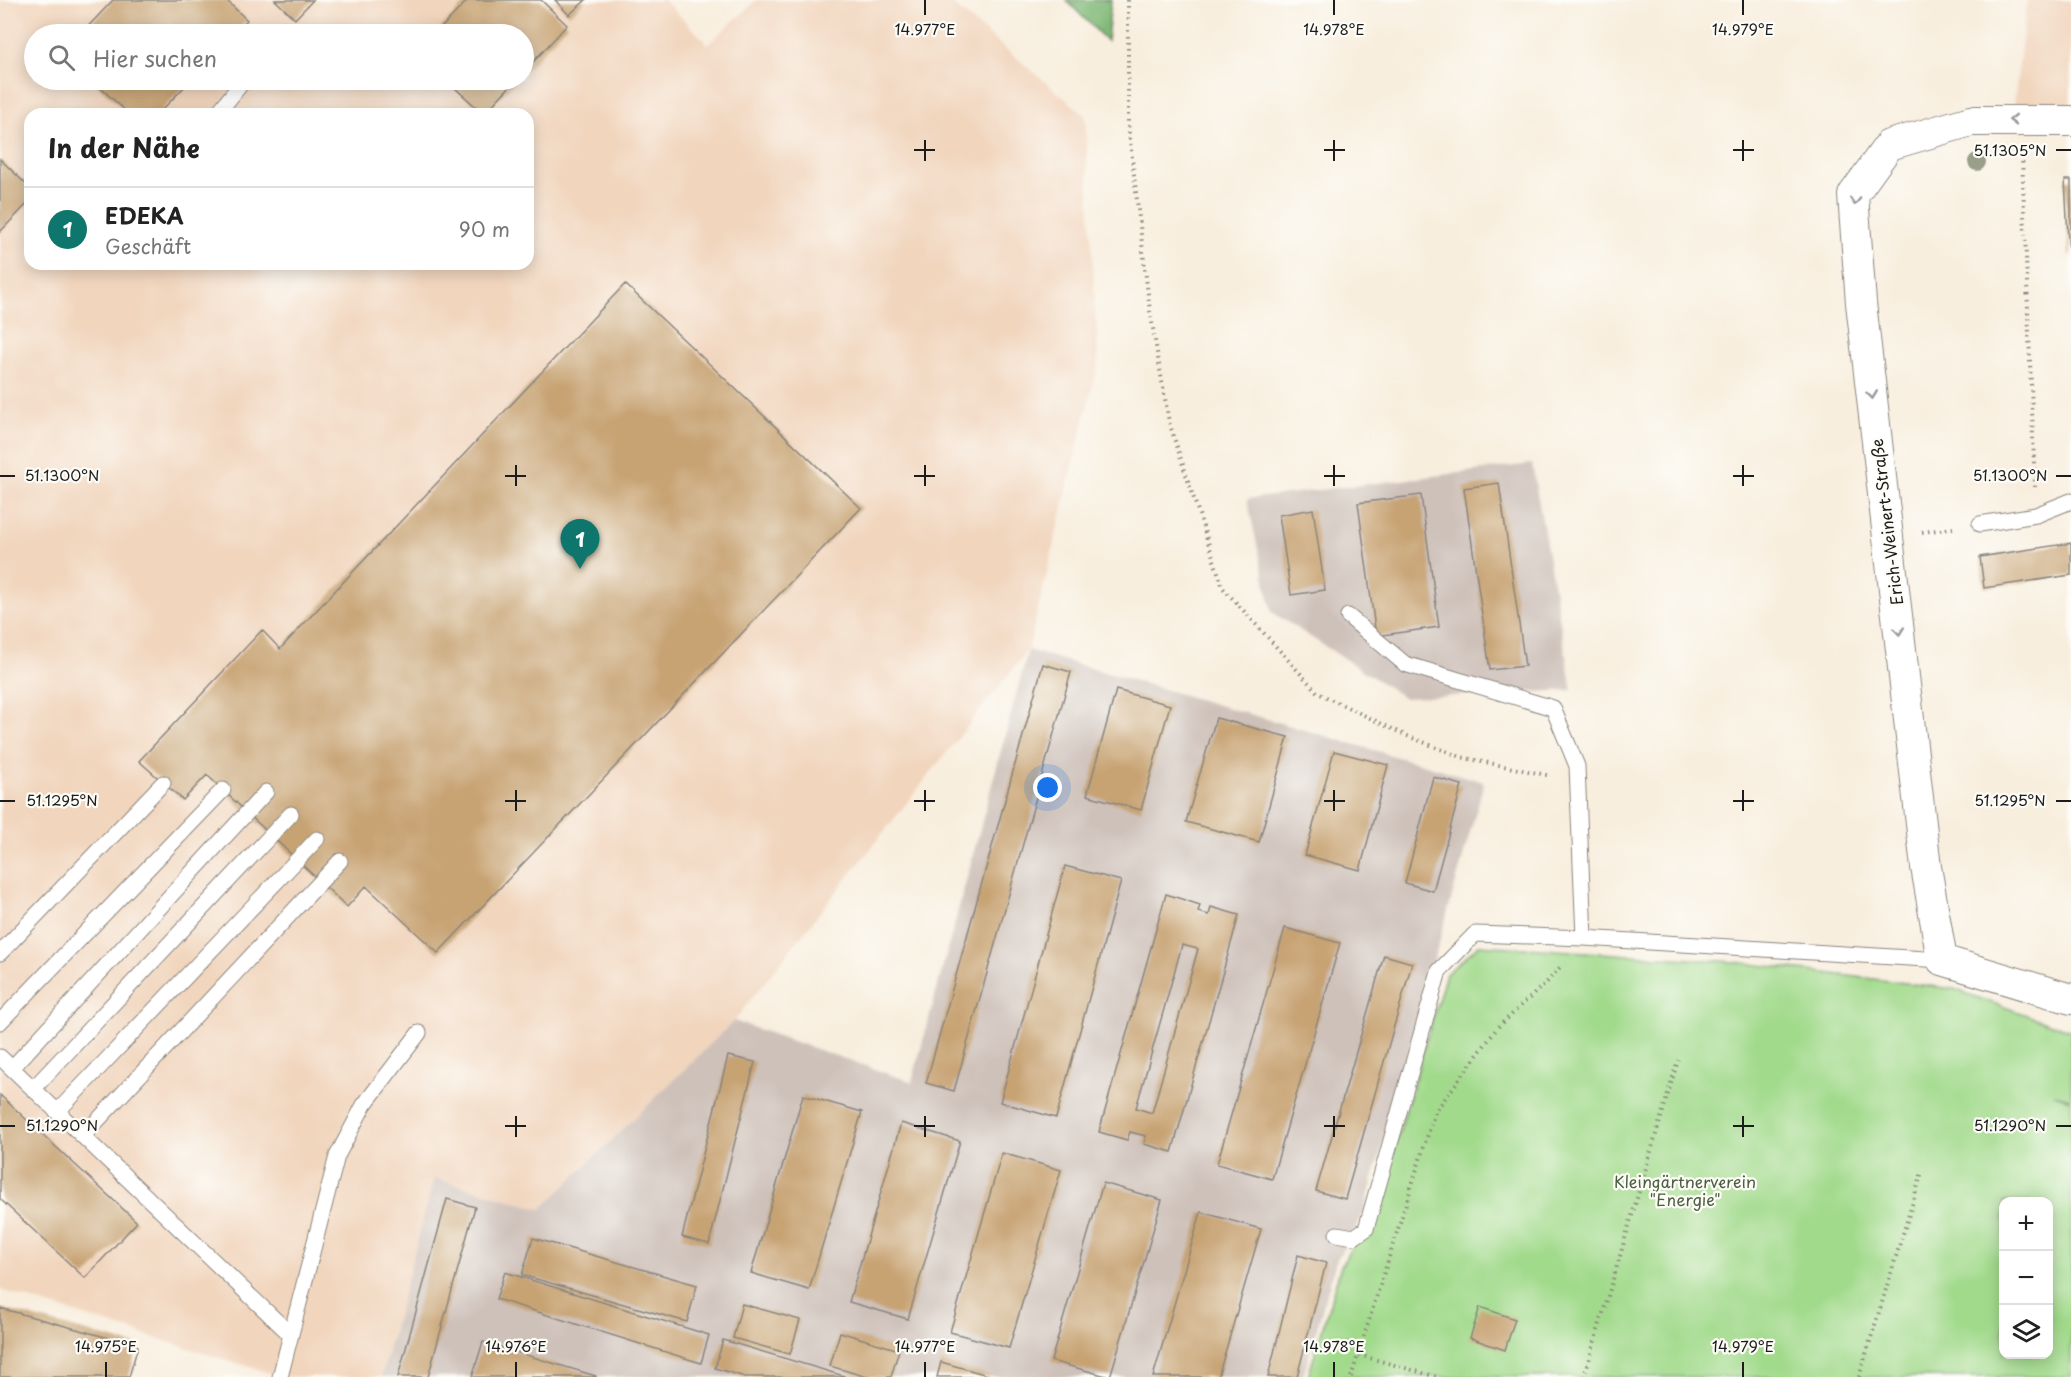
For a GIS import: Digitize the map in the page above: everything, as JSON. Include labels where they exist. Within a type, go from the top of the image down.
[{"type":"street","name":"Erich-Weinert-Straße","points":[[1942,960],[1926,867],[1861,303],[1854,195],[1889,145],[1971,121],[2021,119],[2071,121]]},
{"type":"street","points":[[1942,960],[2071,999]]},
{"type":"lane","points":[[222,108],[236,90]]},
{"type":"lane","points":[[1980,524],[2036,515],[2071,501]]},
{"type":"lane","points":[[1348,616],[1405,664],[1553,708],[1577,766],[1584,938]]},
{"type":"lane","points":[[0,953],[163,783]]},
{"type":"lane","points":[[0,1022],[223,790]]},
{"type":"lane","points":[[12,1068],[267,792]]},
{"type":"lane","points":[[33,1089],[291,814]]},
{"type":"lane","points":[[57,1112],[317,839]]},
{"type":"lane","points":[[83,1136],[340,861]]},
{"type":"lane","points":[[1337,1234],[1354,1237],[1366,1229],[1438,971],[1475,934],[1584,938],[1942,960]]},
{"type":"lane","points":[[280,1377],[337,1156],[364,1105],[419,1033]]},
{"type":"lane","points":[[0,1057],[291,1335]]},
{"type":"path","points":[[1128,0],[1128,124],[1150,311],[1169,422],[1223,588],[1318,693],[1405,735],[1461,757],[1544,774],[1578,784]]},
{"type":"path","points":[[2021,119],[2036,515]]},
{"type":"path","points":[[1888,536],[1980,524]]},
{"type":"path","points":[[1351,1377],[1435,1112],[1498,1026],[1547,982],[1584,938]]},
{"type":"path","points":[[1584,1377],[1677,1060]]},
{"type":"path","points":[[1859,1377],[1922,1172]]},
{"type":"path","points":[[1359,1355],[1437,1377]]},
{"type":"shaded area","points":[[0,0],[664,0],[708,44],[757,0],[947,0],[1085,115],[1098,364],[1028,650],[734,1021],[541,1209],[434,1178],[381,1377],[282,1377],[0,1290]]},
{"type":"shaded area","points":[[2027,0],[2071,0],[2071,105],[2014,104]]},
{"type":"shaded area","points":[[1532,464],[1572,690],[1405,698],[1272,612],[1247,499]]},
{"type":"shaded area","points":[[1028,650],[1484,782],[1363,1215],[1336,1261],[1303,1377],[381,1377],[434,1178],[541,1209],[734,1021],[912,1082]]},
{"type":"green space","points":[[1066,0],[1111,0],[1107,41]]},
{"type":"green space","name":"Kleingärtnerverein \"Energie\"","points":[[1479,945],[1735,962],[1954,989],[2071,1031],[2071,1098],[2054,1094],[2071,1100],[2071,1377],[1308,1377],[1341,1266],[1355,1241],[1370,1231],[1446,974]]},
{"type":"building","points":[[113,0],[226,0],[247,20],[243,24],[90,24]]},
{"type":"building","points":[[275,0],[313,0],[295,19]]},
{"type":"building","points":[[468,0],[541,0],[567,25],[534,61],[534,24],[445,24]]},
{"type":"building","points":[[555,0],[586,0],[569,15]]},
{"type":"building","points":[[103,90],[181,90],[164,108],[122,108]]},
{"type":"building","points":[[457,90],[507,90],[490,108],[477,108]]},
{"type":"building","points":[[0,159],[24,182],[24,207],[0,232]]},
{"type":"building","points":[[2065,180],[2071,180],[2071,256],[2069,256]]},
{"type":"building","points":[[625,284],[861,508],[438,953],[366,886],[347,907],[207,775],[183,800],[139,761],[262,630],[280,649]]},
{"type":"building","points":[[1499,483],[1525,666],[1490,670],[1464,488]]},
{"type":"building","points":[[1421,495],[1439,627],[1376,636],[1358,503]]},
{"type":"building","points":[[1313,509],[1325,590],[1291,595],[1279,515]]},
{"type":"building","points":[[2071,543],[2071,575],[1984,588],[1980,557]]},
{"type":"building","points":[[1043,664],[1071,672],[954,1091],[926,1083]]},
{"type":"building","points":[[1116,690],[1170,705],[1141,810],[1087,795]]},
{"type":"building","points":[[1216,718],[1288,737],[1259,842],[1186,822]]},
{"type":"building","points":[[1334,751],[1388,765],[1360,870],[1305,855]]},
{"type":"building","points":[[1433,777],[1462,785],[1433,891],[1405,883]]},
{"type":"building","points":[[1065,866],[1121,881],[1056,1118],[1000,1102]]},
{"type":"building","points":[[1166,894],[1200,905],[1198,912],[1209,915],[1211,907],[1239,915],[1172,1152],[1144,1144],[1146,1136],[1130,1132],[1127,1140],[1099,1132]],"holes":[[[1182,945],[1198,949],[1152,1113],[1136,1108]]]},
{"type":"building","points":[[1285,928],[1340,943],[1272,1179],[1217,1164]]},
{"type":"building","points":[[1384,955],[1412,963],[1345,1199],[1316,1191]]},
{"type":"building","points":[[728,1056],[755,1062],[709,1244],[682,1237]]},
{"type":"building","points":[[0,1095],[137,1222],[85,1278],[0,1199]]},
{"type":"building","points":[[803,1095],[862,1112],[809,1290],[751,1273]]},
{"type":"building","points":[[901,1123],[960,1141],[908,1319],[849,1302]]},
{"type":"building","points":[[1002,1153],[1061,1170],[1009,1348],[950,1332]]},
{"type":"building","points":[[1103,1183],[1162,1200],[1110,1377],[1051,1361]]},
{"type":"building","points":[[447,1199],[475,1207],[428,1377],[398,1377]]},
{"type":"building","points":[[1201,1212],[1261,1229],[1218,1377],[1153,1377]]},
{"type":"building","points":[[533,1238],[697,1285],[687,1322],[522,1275]]},
{"type":"building","points":[[1298,1255],[1326,1263],[1297,1377],[1268,1377]]},
{"type":"building","points":[[505,1272],[709,1335],[701,1363],[496,1299]]},
{"type":"building","points":[[742,1304],[800,1320],[790,1354],[733,1338]]},
{"type":"building","points":[[1480,1307],[1515,1319],[1505,1350],[1470,1338]]},
{"type":"building","points":[[0,1308],[138,1346],[129,1377],[0,1377]]},
{"type":"building","points":[[840,1332],[899,1350],[891,1377],[867,1377],[830,1366]]},
{"type":"building","points":[[723,1340],[844,1377],[745,1377],[715,1368]]},
{"type":"building","points":[[483,1342],[596,1376],[596,1377],[472,1377]]},
{"type":"building","points":[[941,1362],[991,1376],[937,1377]]},
{"type":"place","name":"EDEKA","points":[[580,569]]}]
